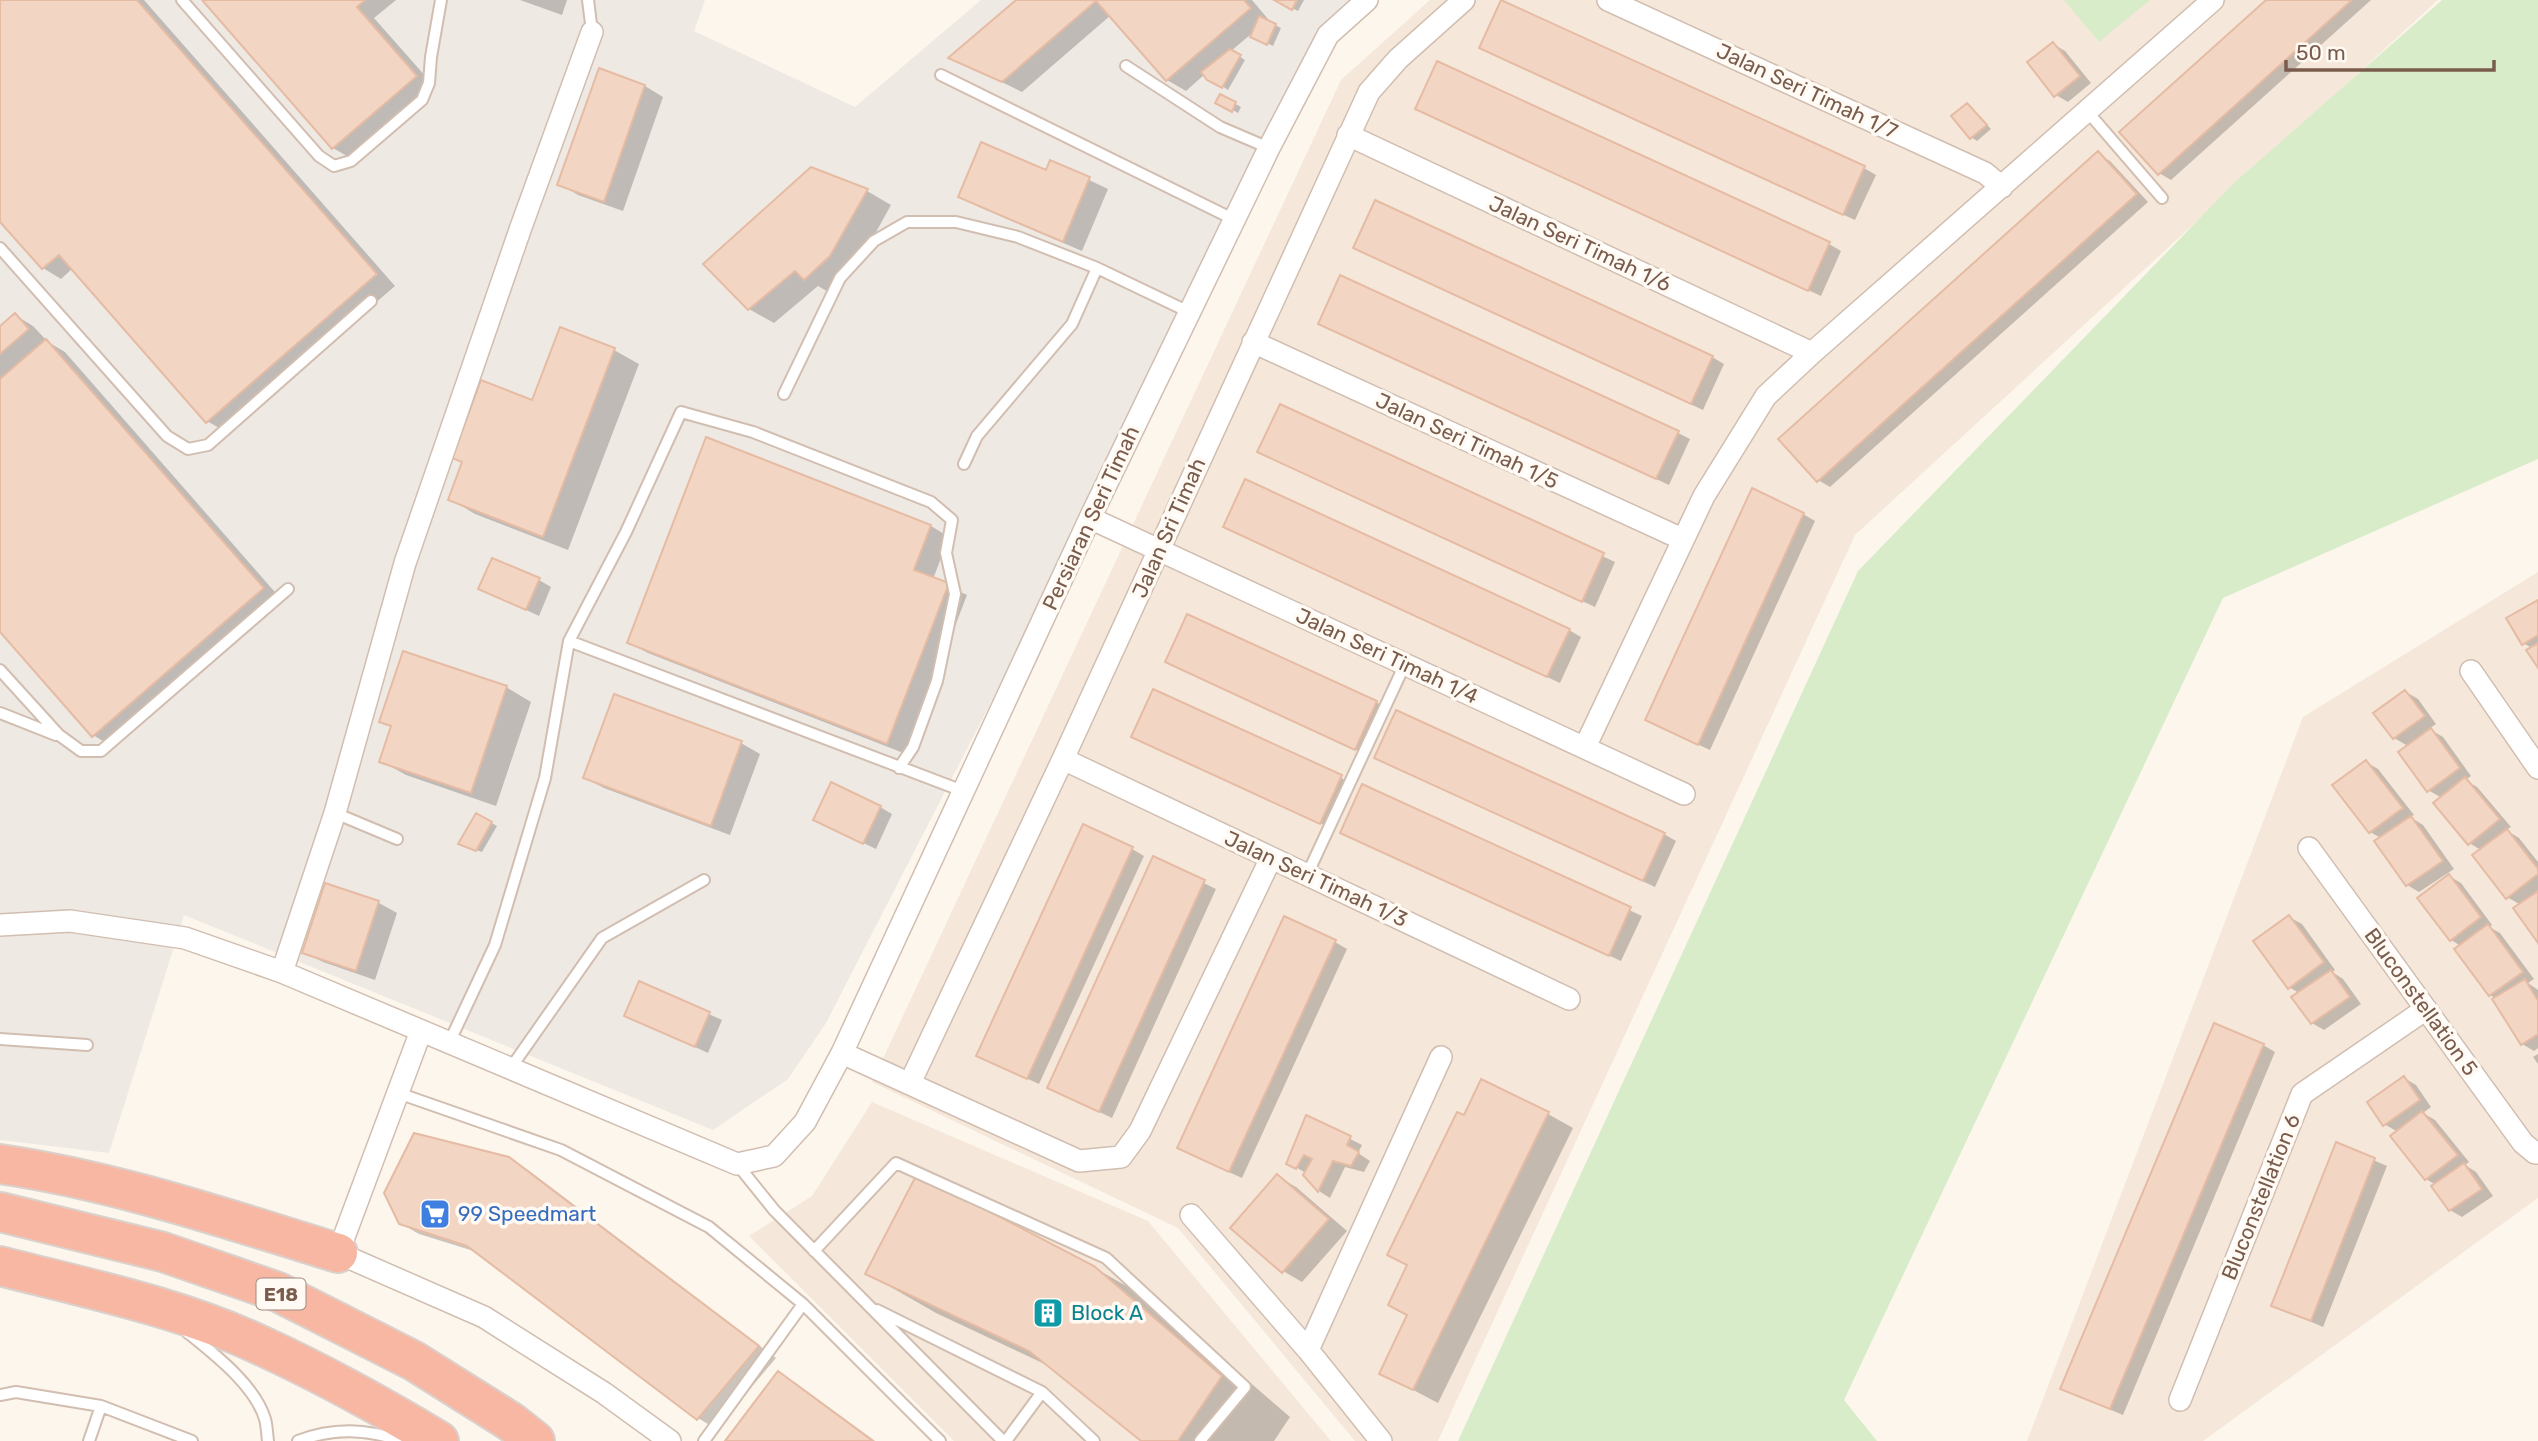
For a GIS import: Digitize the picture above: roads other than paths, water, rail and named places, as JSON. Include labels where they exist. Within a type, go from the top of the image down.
[{"type":"highway","points":[[0,1164],[44,1171],[158,1198],[338,1253]]},
{"type":"highway","name":"E18","points":[[0,1212],[163,1252],[278,1292],[414,1361],[511,1422],[535,1441]]},
{"type":"highway","points":[[0,1266],[152,1305],[259,1344],[383,1407],[439,1441]]},
{"type":"street","name":"Persiaran Seri Timah","points":[[737,1164],[774,1156],[805,1122],[842,1053],[1090,518],[1269,148],[1328,35],[1367,0]]},
{"type":"street","name":"Jalan Sri Timah","points":[[910,1083],[1160,550],[1252,342],[1369,92],[1398,59],[1464,0]]},
{"type":"street","name":"Jalan Seri Timah 1/7","points":[[1608,0],[1985,173],[2002,187]]},
{"type":"street","points":[[1585,747],[1704,496],[1766,396],[2213,0]]},
{"type":"street","points":[[282,972],[335,813],[405,563],[521,227],[592,32]]},
{"type":"street","name":"Jalan Seri Timah 1/6","points":[[1348,135],[1812,353]]},
{"type":"street","name":"Jalan Seri Timah 1/5","points":[[1252,342],[1682,539]]},
{"type":"street","name":"Jalan Seri Timah 1/4","points":[[1090,518],[1684,794]]},
{"type":"street","points":[[2470,671],[2538,768]]},
{"type":"street","name":"Jalan Seri Timah 1/3","points":[[1063,759],[1569,999]]},
{"type":"street","name":"Bluconstellation 5","points":[[2309,848],[2523,1143],[2536,1153]]},
{"type":"street","points":[[842,1053],[1079,1161],[1121,1157],[1140,1131],[1271,858]]},
{"type":"street","points":[[0,925],[70,921],[184,938],[282,972],[737,1164]]},
{"type":"street","name":"Bluconstellation 6","points":[[2180,1400],[2302,1094],[2426,1009]]},
{"type":"street","points":[[421,1031],[338,1253],[484,1317],[604,1393],[670,1441]]},
{"type":"street","points":[[1308,1350],[1440,1057]]},
{"type":"street","points":[[1191,1215],[1308,1350],[1381,1441]]},
{"type":"lane","points":[[182,0],[318,156],[334,166],[351,161],[422,100],[429,83],[441,0]]},
{"type":"lane","points":[[588,0],[592,32]]},
{"type":"lane","points":[[1126,66],[1220,127],[1269,148]]},
{"type":"lane","points":[[941,75],[1235,219]]},
{"type":"lane","points":[[2087,111],[2162,198]]},
{"type":"lane","points":[[784,394],[840,278],[874,241],[907,222],[956,222],[1018,237],[1097,268],[1189,312]]},
{"type":"lane","points":[[0,248],[167,436],[188,449],[208,445],[371,301]]},
{"type":"lane","points":[[964,464],[977,436],[1072,324],[1097,268]]},
{"type":"lane","points":[[449,1043],[495,945],[530,829],[545,778],[569,641],[626,532],[681,412],[753,432],[931,502],[953,520],[946,553],[955,594],[937,681],[913,747],[899,768]]},
{"type":"lane","points":[[0,670],[59,735],[81,751],[101,751],[288,589]]},
{"type":"lane","points":[[569,641],[963,791]]},
{"type":"lane","points":[[1307,875],[1405,664]]},
{"type":"lane","points":[[0,713],[59,735]]},
{"type":"lane","points":[[335,813],[397,839]]},
{"type":"lane","points":[[510,1069],[602,938],[704,880]]},
{"type":"lane","points":[[0,1039],[87,1045]]},
{"type":"lane","points":[[398,1093],[561,1150],[709,1227],[803,1304],[940,1441]]},
{"type":"lane","points":[[814,1251],[896,1163],[1106,1258],[1245,1387],[1200,1441]]},
{"type":"lane","points":[[737,1164],[774,1210],[1004,1441],[1042,1392]]},
{"type":"lane","points":[[704,1441],[803,1304]]},
{"type":"lane","points":[[152,1305],[222,1360],[246,1387],[264,1417],[268,1441]]},
{"type":"lane","points":[[868,1305],[1042,1392],[1094,1441]]},
{"type":"lane","points":[[0,1395],[16,1392],[101,1406],[192,1441]]},
{"type":"lane","points":[[89,1441],[101,1406]]},
{"type":"lane","points":[[298,1441],[321,1432],[357,1431],[403,1441]]},
{"type":"place","name":"99 Speedmart","points":[[435,1214]]},
{"type":"place","name":"Block A","points":[[1048,1313]]}]
